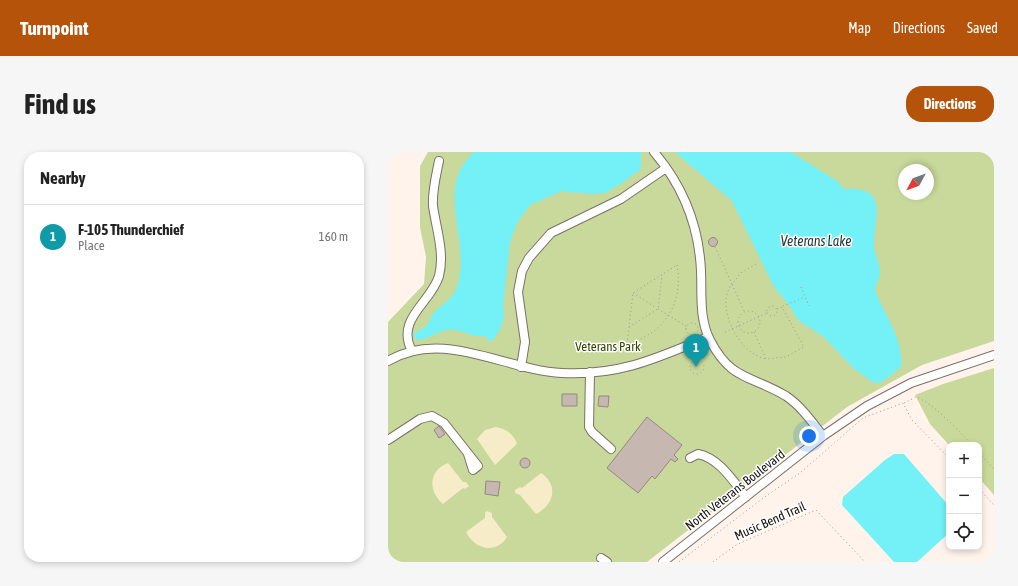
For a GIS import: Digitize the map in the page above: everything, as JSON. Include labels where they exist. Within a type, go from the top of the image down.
[{"type":"street","points":[[654,152],[682,194],[695,227],[701,262],[702,309],[708,337],[722,359],[730,367],[742,376],[790,399],[801,409],[823,436]]},
{"type":"street","points":[[412,351],[407,341],[410,323],[439,276],[440,251],[433,205],[434,185],[439,161]]},
{"type":"street","points":[[521,367],[524,342],[518,292],[522,271],[529,258],[551,233],[621,199],[666,168]]},
{"type":"street","points":[[388,361],[412,351],[429,348],[447,348],[521,367],[556,372],[590,372],[642,364],[708,337]]},
{"type":"street","name":"North Veterans Boulevard","points":[[663,562],[823,436],[867,406],[897,390],[925,378],[994,355]]},
{"type":"street","points":[[590,372],[589,427],[592,432],[611,449]]},
{"type":"street","points":[[388,440],[420,419],[432,416],[444,423],[468,454]]},
{"type":"street","points":[[690,458],[698,454],[714,462],[726,473],[746,497]]},
{"type":"path","points":[[715,247],[744,311]]},
{"type":"path","points":[[756,264],[741,273],[728,290],[726,299],[733,329],[741,342],[752,354],[766,359],[786,357],[804,347],[782,307]]},
{"type":"path","points":[[677,265],[678,291],[669,315],[660,327],[651,334],[627,344],[633,293],[662,274],[677,265]]},
{"type":"path","points":[[629,327],[658,309],[662,274]]},
{"type":"path","points":[[801,288],[809,306]]},
{"type":"path","points":[[633,293],[655,307]]},
{"type":"path","points":[[777,309],[805,297]]},
{"type":"path","points":[[655,307],[659,304]]},
{"type":"path","points":[[725,332],[768,313],[768,309],[770,307],[773,306],[777,309]]},
{"type":"path","points":[[658,309],[686,326]]},
{"type":"path","points":[[768,313],[773,316],[776,314],[777,309]]},
{"type":"path","points":[[744,311],[754,311],[760,317],[759,327],[754,332],[746,333],[739,326],[738,318],[744,311]]},
{"type":"path","points":[[690,324],[695,325],[697,328],[696,333],[689,335],[686,332],[686,326],[690,324]]},
{"type":"path","points":[[754,332],[766,359]]},
{"type":"path","points":[[699,346],[703,348],[710,348]]},
{"type":"path","points":[[699,360],[703,348]]},
{"type":"path","points":[[694,360],[699,360],[703,363],[704,368],[700,374],[695,374],[690,370],[690,365],[694,360]]},
{"type":"path","name":"Music Bend Trail","points":[[680,562],[766,496],[800,473],[863,418],[916,397],[956,427],[969,442]]},
{"type":"path","points":[[903,403],[912,420],[946,455]]},
{"type":"path","points":[[982,456],[994,469]]},
{"type":"path","points":[[982,492],[994,505]]},
{"type":"path","name":"Music Bend Trail","points":[[713,562],[736,545],[816,510],[865,562]]},
{"type":"green space","name":"Veterans Park","points":[[428,152],[994,152],[994,341],[922,365],[847,407],[647,562],[388,562],[388,322],[424,284],[426,257],[420,227],[420,166]]},
{"type":"green space","points":[[994,368],[994,495],[982,481],[982,442],[946,442],[930,424],[915,395],[943,384]]},
{"type":"sand","points":[[496,427],[509,432],[514,437],[517,444],[495,465],[477,439],[485,430]]},
{"type":"sand","points":[[448,463],[463,482],[466,482],[469,486],[465,489],[463,488],[443,504],[435,493],[432,482],[437,471]]},
{"type":"sand","points":[[541,473],[550,483],[552,495],[547,505],[536,514],[520,495],[515,493],[515,490],[520,487],[522,488]]},
{"type":"sand","points":[[487,511],[492,513],[492,517],[507,537],[502,543],[491,548],[480,546],[470,538],[466,532],[485,518],[485,513]]},
{"type":"water","points":[[474,152],[641,152],[641,169],[605,193],[592,194],[562,191],[530,205],[517,223],[510,242],[503,306],[504,315],[500,328],[493,340],[489,341],[485,336],[475,336],[457,330],[447,330],[424,339],[417,340],[413,335],[427,325],[436,311],[451,297],[456,289],[460,272],[460,254],[456,218],[456,183],[462,167]]},
{"type":"water","name":"Veterans Lake","points":[[675,152],[791,152],[837,181],[844,189],[858,189],[868,193],[874,198],[877,214],[874,245],[880,272],[875,290],[896,337],[901,357],[901,367],[882,382],[874,383],[853,368],[824,337],[798,320],[789,305],[774,287],[732,201]]},
{"type":"water","points":[[894,454],[904,454],[946,503],[946,536],[917,562],[894,562],[842,505],[843,497],[885,460]]},
{"type":"building","points":[[713,237],[718,242],[713,247],[708,242]]},
{"type":"building","points":[[562,394],[577,394],[577,406],[562,406]]},
{"type":"building","points":[[599,396],[609,396],[608,407],[598,406]]},
{"type":"building","points":[[647,417],[682,445],[674,455],[678,459],[675,462],[671,459],[655,479],[652,476],[638,493],[607,468]]},
{"type":"building","points":[[439,426],[445,434],[439,438],[434,430]]},
{"type":"building","points":[[525,458],[530,463],[525,468],[520,463]]},
{"type":"building","points":[[486,481],[500,482],[498,496],[485,494]]},
{"type":"place","name":"F-105 Thunderchief","points":[[696,367]]}]
